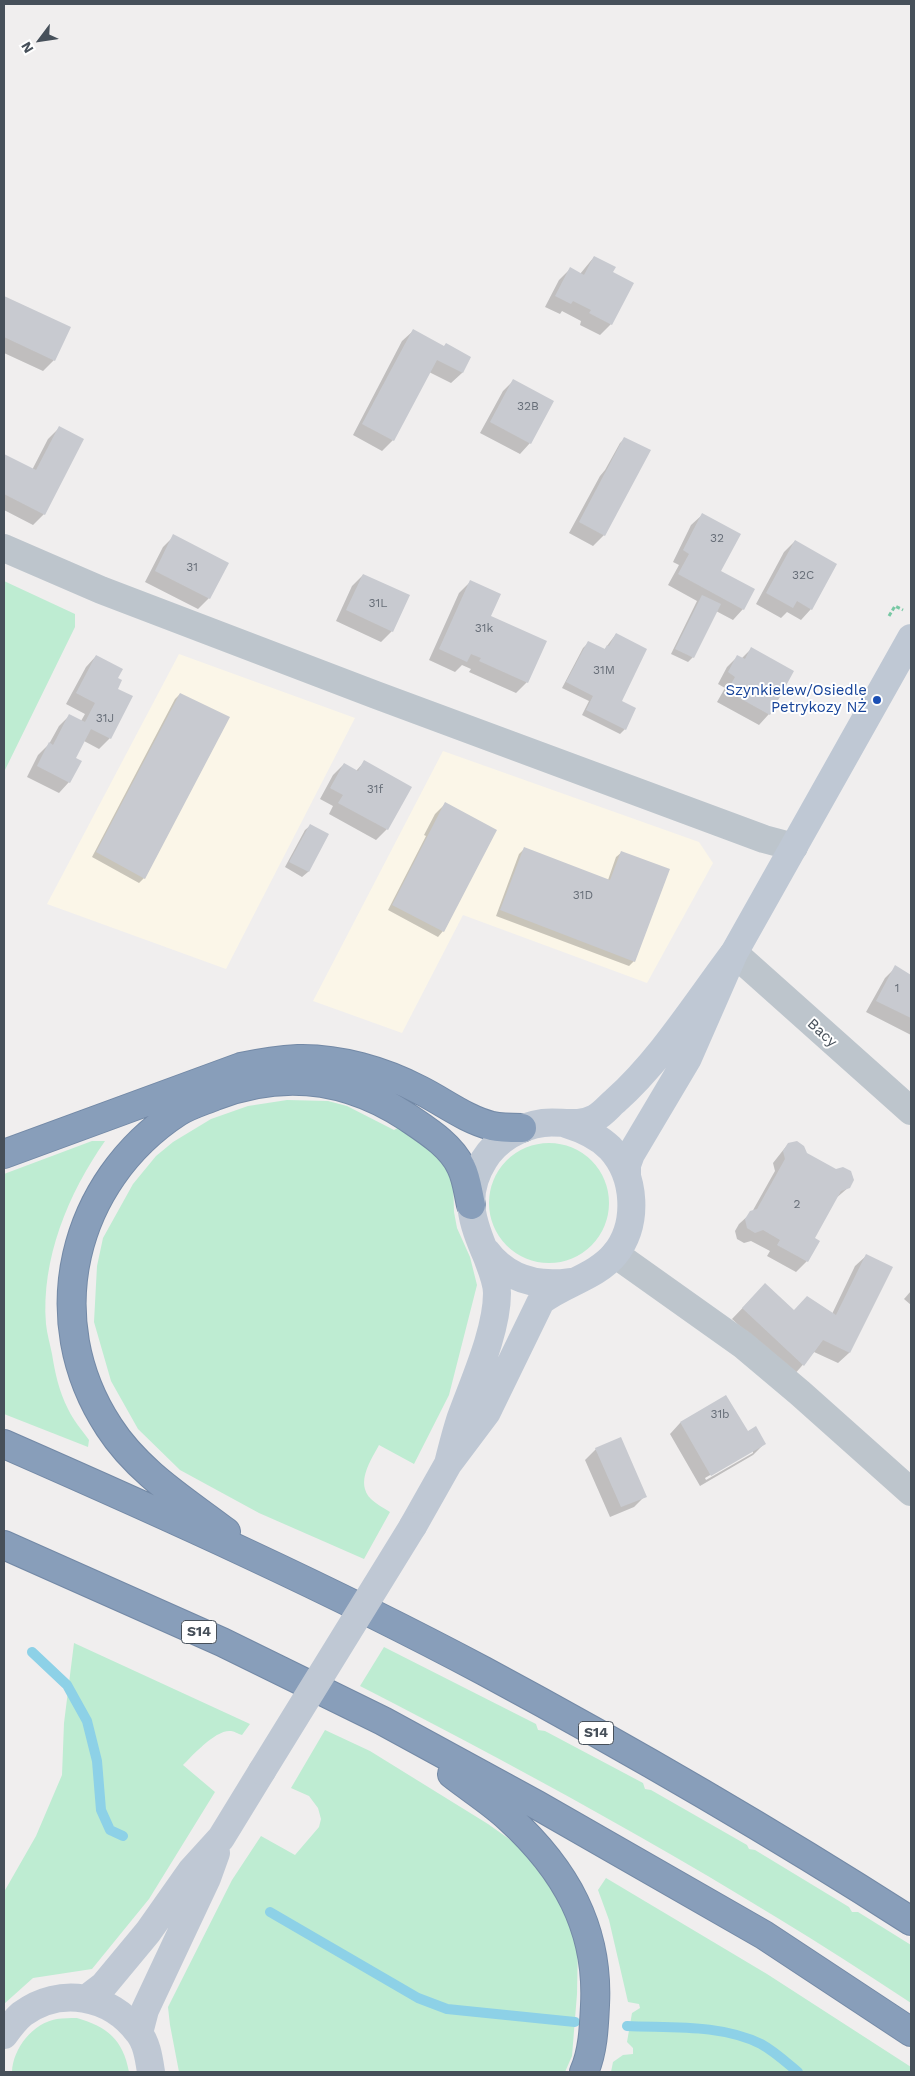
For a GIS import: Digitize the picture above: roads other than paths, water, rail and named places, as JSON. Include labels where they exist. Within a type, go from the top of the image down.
[{"type":"highway","points":[[4,1154],[241,1067],[274,1061],[300,1059],[332,1061],[367,1068],[419,1089],[465,1116],[493,1126],[522,1128]]},
{"type":"highway","points":[[269,1564],[150,1474],[130,1455],[108,1427],[94,1401],[82,1371],[70,1308],[72,1281],[82,1235],[113,1173],[147,1134],[180,1110],[237,1087],[286,1080],[312,1081],[336,1084],[361,1092],[392,1107],[422,1127],[443,1145],[461,1166],[467,1182],[471,1205]]},
{"type":"highway","name":"S14","points":[[4,1444],[269,1564],[482,1671],[644,1760],[821,1863],[911,1921]]},
{"type":"highway","name":"S14","points":[[4,1545],[222,1642],[392,1727],[545,1809],[764,1935],[911,2032]]},
{"type":"highway","points":[[392,1727],[508,1817],[539,1847],[563,1878],[581,1912],[593,1951],[596,1990],[594,2030],[584,2072]]},
{"type":"main road","points":[[627,1176],[627,1165],[631,1154],[688,1058],[734,953],[911,638]]},
{"type":"main road","points":[[448,1464],[460,1420],[482,1361],[496,1301],[496,1282],[473,1225],[471,1205],[474,1181],[484,1159],[501,1140],[522,1128],[544,1123],[566,1124],[584,1122],[597,1117],[627,1091],[654,1060],[734,953]]},
{"type":"main road","points":[[87,1998],[104,1985],[148,1932],[191,1871],[221,1838],[413,1526],[448,1464],[486,1412],[541,1301],[553,1292],[596,1271],[615,1254],[625,1237],[631,1217],[632,1196],[627,1176],[620,1162],[610,1148],[590,1133],[566,1124]]},
{"type":"main road","points":[[481,1244],[494,1261],[518,1277],[531,1282],[552,1285],[573,1282]]},
{"type":"main road","points":[[139,2033],[145,2010],[207,1878],[221,1838]]},
{"type":"main road","points":[[4,2034],[21,2015],[43,2002],[68,1997],[87,1998],[117,2012],[139,2033],[148,2053],[151,2072]]},
{"type":"street","points":[[4,548],[100,590],[376,695],[764,839],[794,847]]},
{"type":"street","name":"Bacy","points":[[734,953],[911,1111]]},
{"type":"street","points":[[615,1254],[743,1345],[911,1492]]},
{"type":"waterway","points":[[32,1652],[67,1685],[87,1721],[97,1761],[101,1810],[110,1830],[123,1836]]},
{"type":"waterway","points":[[270,1912],[418,1998],[447,2009],[575,2022]]},
{"type":"waterway","points":[[627,2026],[696,2028],[729,2033],[761,2044],[798,2072]]},
{"type":"place","name":"Szynkielew/Osiedle Petrykozy NŻ","points":[[877,700]]}]
